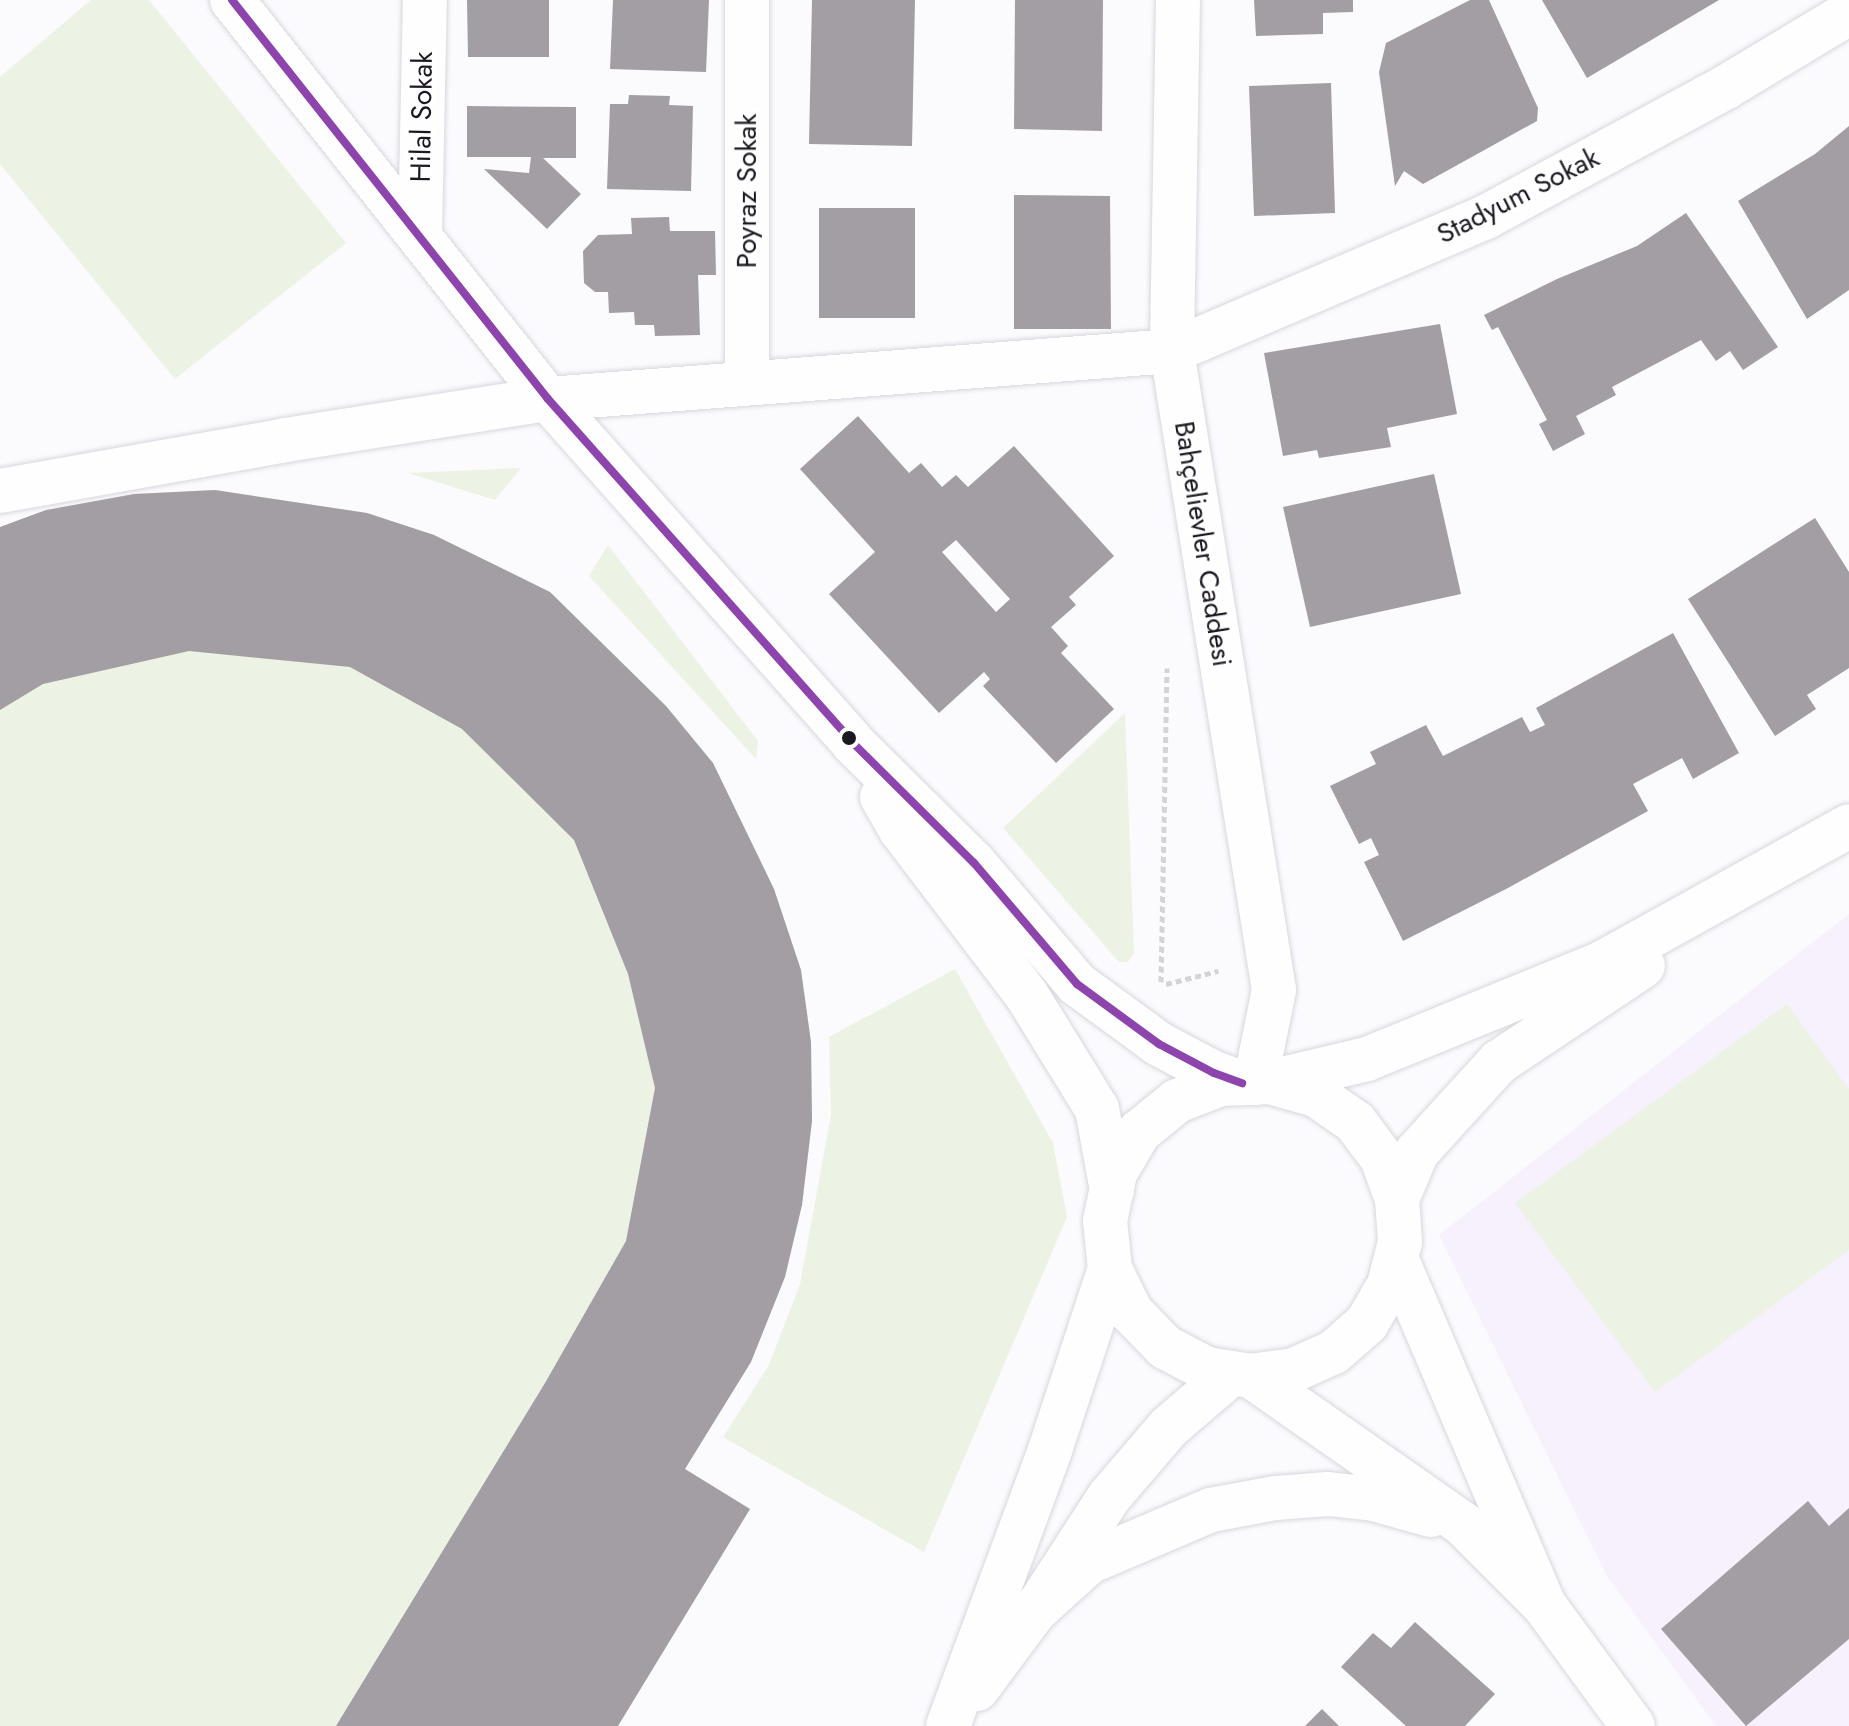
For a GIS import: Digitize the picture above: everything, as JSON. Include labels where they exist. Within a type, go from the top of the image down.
[{"type":"main road","points":[[232,0],[420,233],[548,399],[852,742],[974,863],[1077,984],[1159,1044],[1214,1073],[1255,1082],[1316,1095],[1355,1122],[1382,1158],[1397,1199],[1400,1242],[1389,1285],[1367,1323],[1334,1352],[1294,1370],[1242,1374],[1207,1369],[1165,1347],[1131,1312],[1110,1269],[1105,1221],[1115,1173],[1139,1132],[1177,1101],[1221,1084],[1255,1082],[1367,1059],[1602,963],[1849,828]]},
{"type":"main road","name":"Hilal Sokak","points":[[420,233],[425,0]]},
{"type":"main road","name":"Poyraz Sokak","points":[[747,0],[747,383]]},
{"type":"main road","name":"Bahçelievler Caddesi","points":[[1178,0],[1172,351],[1274,990],[1255,1082]]},
{"type":"main road","name":"Stadyum Sokak","points":[[0,491],[285,440],[548,399],[1172,351],[1486,217],[1726,87],[1849,13]]},
{"type":"main road","points":[[852,742],[901,830],[1026,994],[1097,1109],[1112,1191]]},
{"type":"main road","points":[[1397,1199],[1417,1152],[1499,1062],[1849,828]]},
{"type":"main road","points":[[1396,1258],[1544,1605]]},
{"type":"main road","points":[[949,1726],[1050,1450],[1110,1269]]},
{"type":"main road","points":[[1242,1374],[1463,1524],[1544,1605],[1633,1726]]},
{"type":"main road","points":[[949,1726],[1035,1611],[1109,1497],[1169,1427],[1242,1374]]},
{"type":"main road","points":[[1035,1611],[1089,1562],[1211,1510],[1276,1498],[1328,1494],[1374,1499],[1463,1524]]},
{"type":"path","points":[[1125,1020],[1161,985],[1167,652]]},
{"type":"shaded area","points":[[1849,914],[1849,1726],[1716,1726],[1607,1576],[1439,1235]]},
{"type":"green space","points":[[91,0],[149,0],[346,243],[175,379],[0,164],[0,77]]},
{"type":"green space","points":[[521,468],[495,500],[408,473]]},
{"type":"green space","points":[[215,490],[367,513],[434,535],[550,592],[666,706],[713,763],[774,889],[801,970],[811,1042],[812,1121],[802,1205],[785,1277],[685,1469],[750,1509],[618,1726],[0,1726],[0,527],[46,510],[134,494]]},
{"type":"green space","points":[[608,545],[758,741],[756,759],[589,576]]},
{"type":"green space","points":[[1125,713],[1134,953],[1128,962],[1119,962],[1003,828]]},
{"type":"green space","points":[[955,969],[1053,1143],[1067,1217],[924,1552],[723,1437],[769,1365],[800,1284],[831,1115],[829,1037]]},
{"type":"green space","points":[[1787,1004],[1849,1089],[1849,1250],[1655,1392],[1515,1203]]},
{"type":"building","points":[[467,0],[549,0],[549,57],[468,57]]},
{"type":"building","points":[[613,0],[709,0],[706,72],[610,69]]},
{"type":"building","points":[[812,0],[915,0],[912,146],[809,144]]},
{"type":"building","points":[[1015,0],[1103,0],[1102,131],[1014,129]]},
{"type":"building","points":[[1254,0],[1353,0],[1353,12],[1323,13],[1323,34],[1256,36]]},
{"type":"building","points":[[1470,0],[1489,0],[1538,108],[1537,121],[1423,184],[1404,171],[1395,186],[1379,72],[1386,43]]},
{"type":"building","points":[[1542,0],[1719,0],[1587,78]]},
{"type":"building","points":[[1331,83],[1335,213],[1254,216],[1249,86]]},
{"type":"building","points":[[629,95],[670,96],[669,105],[693,106],[691,191],[607,189],[610,104],[628,104]]},
{"type":"building","points":[[467,106],[576,107],[576,158],[543,158],[581,194],[547,229],[484,169],[529,173],[531,157],[467,157]]},
{"type":"building","points":[[1849,126],[1849,290],[1807,319],[1738,201],[1815,154]]},
{"type":"building","points":[[1014,195],[1110,196],[1111,329],[1014,329]]},
{"type":"building","points":[[819,208],[915,208],[915,318],[819,318]]},
{"type":"building","points":[[1686,213],[1778,347],[1743,370],[1730,351],[1716,361],[1701,340],[1612,387],[1616,395],[1576,416],[1585,434],[1553,451],[1539,424],[1547,420],[1498,327],[1492,330],[1484,315],[1557,279],[1637,246]]},
{"type":"building","points":[[669,217],[670,231],[715,231],[716,275],[698,275],[700,335],[655,336],[654,325],[635,325],[634,312],[609,313],[608,292],[595,292],[584,283],[583,251],[598,235],[632,234],[631,218]]},
{"type":"building","points":[[1440,324],[1457,414],[1387,428],[1391,447],[1319,458],[1317,450],[1283,456],[1264,353]]},
{"type":"building","points":[[858,416],[909,473],[921,463],[942,487],[956,475],[968,487],[1014,446],[1114,556],[1069,597],[1076,605],[1051,627],[1068,646],[1061,653],[1114,709],[1056,763],[983,686],[990,679],[984,672],[939,713],[829,594],[875,552],[800,469]],"holes":[[[956,540],[1010,599],[996,612],[942,552]]]},
{"type":"building","points":[[1434,474],[1461,594],[1310,627],[1283,507]]},
{"type":"building","points":[[215,490],[367,513],[434,535],[550,592],[666,706],[713,763],[774,889],[801,970],[811,1042],[812,1121],[802,1205],[785,1277],[751,1362],[685,1469],[750,1509],[618,1726],[336,1726],[545,1383],[626,1241],[655,1088],[628,974],[574,840],[462,729],[350,667],[189,651],[43,684],[0,710],[0,527],[46,510],[134,494]]},
{"type":"building","points":[[1815,518],[1849,572],[1849,668],[1807,695],[1816,709],[1775,736],[1688,599]]},
{"type":"building","points":[[1673,633],[1739,753],[1693,779],[1682,758],[1633,784],[1648,811],[1403,941],[1364,862],[1379,855],[1371,838],[1359,844],[1330,786],[1376,764],[1370,752],[1426,725],[1443,756],[1522,717],[1530,732],[1545,725],[1536,708]]},
{"type":"building","points":[[1808,1501],[1829,1526],[1849,1508],[1849,1639],[1746,1726],[1661,1629]]},
{"type":"building","points":[[1415,1622],[1495,1694],[1465,1726],[1406,1726],[1341,1667],[1373,1633],[1391,1648]]},
{"type":"building","points":[[1322,1709],[1339,1726],[1305,1726]]},
{"type":"transit line","points":[[232,0],[548,399],[852,742],[974,863],[1077,984],[1159,1044],[1214,1073],[1242,1083]]}]
